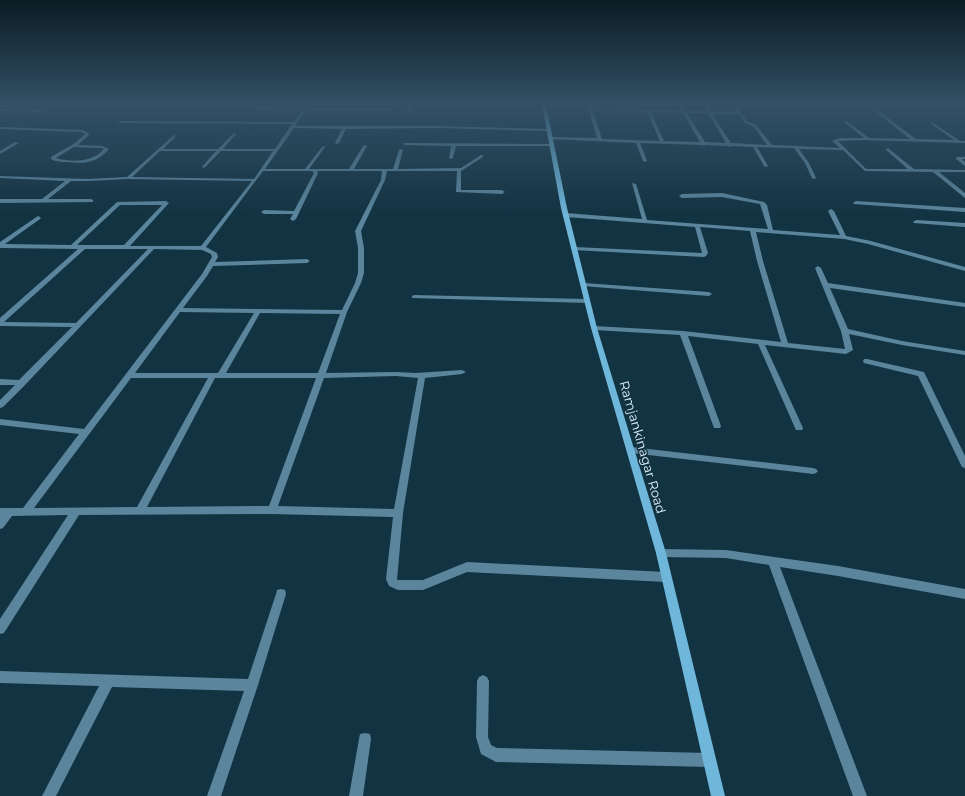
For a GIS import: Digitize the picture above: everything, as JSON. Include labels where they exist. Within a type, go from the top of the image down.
[{"type":"street","points":[[72,146],[102,147],[107,149],[97,159],[91,162],[53,159],[77,142]]},
{"type":"street","points":[[128,178],[167,142]]},
{"type":"street","points":[[204,167],[226,142]]},
{"type":"street","points":[[203,248],[282,142]]},
{"type":"street","points":[[406,144],[484,142]]},
{"type":"street","name":"Ramjankinagar Road","points":[[551,142],[566,215],[594,328],[661,553],[718,796]]},
{"type":"street","points":[[638,142],[645,161]]},
{"type":"street","points":[[642,142],[844,149]]},
{"type":"street","points":[[728,142],[730,146]]},
{"type":"street","points":[[767,142],[771,147]]},
{"type":"street","points":[[836,142],[864,170],[965,171]]},
{"type":"street","points":[[0,153],[17,143]]},
{"type":"street","points":[[451,158],[454,144]]},
{"type":"street","points":[[351,170],[365,146]]},
{"type":"street","points":[[306,170],[323,147]]},
{"type":"street","points":[[755,147],[766,166]]},
{"type":"street","points":[[796,148],[807,163],[814,178]]},
{"type":"street","points":[[888,149],[912,170]]},
{"type":"street","points":[[159,150],[276,150]]},
{"type":"street","points":[[395,170],[400,150]]},
{"type":"street","points":[[262,170],[459,170],[481,156]]},
{"type":"street","points":[[965,158],[958,158],[965,165]]},
{"type":"street","points":[[293,219],[316,173],[313,170]]},
{"type":"street","points":[[272,510],[344,312],[358,284],[361,272],[361,248],[358,231],[383,180],[385,170]]},
{"type":"street","points":[[459,170],[458,191],[502,192]]},
{"type":"street","points":[[935,171],[965,196]]},
{"type":"street","points":[[0,177],[255,180]]},
{"type":"street","points":[[43,201],[70,179]]},
{"type":"street","points":[[634,184],[645,221]]},
{"type":"street","points":[[682,196],[722,195],[762,204],[764,205],[771,231]]},
{"type":"street","points":[[0,201],[91,201]]},
{"type":"street","points":[[72,247],[119,203],[166,203],[126,247]]},
{"type":"street","points":[[856,203],[965,210]]},
{"type":"street","points":[[830,211],[844,237]]},
{"type":"street","points":[[264,212],[296,213]]},
{"type":"street","points":[[566,215],[844,237],[869,242],[965,269]]},
{"type":"street","points":[[1,246],[38,218]]},
{"type":"street","points":[[916,222],[965,224]]},
{"type":"street","points":[[575,249],[704,255],[705,253],[696,225]]},
{"type":"street","points":[[753,230],[760,261],[785,345]]},
{"type":"street","points":[[1,246],[203,248],[214,254],[215,257],[213,264],[25,512]]},
{"type":"street","points":[[0,323],[83,247]]},
{"type":"street","points":[[0,405],[154,247]]},
{"type":"street","points":[[213,264],[307,261]]},
{"type":"street","points":[[594,328],[683,333],[846,352],[849,350],[845,331],[818,268]]},
{"type":"street","points":[[584,285],[709,294]]},
{"type":"street","points":[[825,285],[965,305]]},
{"type":"street","points":[[414,297],[588,301]]},
{"type":"street","points":[[178,310],[344,312]]},
{"type":"street","points":[[140,511],[217,375],[258,311]]},
{"type":"street","points":[[0,323],[79,325]]},
{"type":"street","points":[[845,331],[902,343],[965,353]]},
{"type":"street","points":[[683,333],[717,426]]},
{"type":"street","points":[[761,343],[799,428]]},
{"type":"street","points":[[867,361],[921,374],[965,465]]},
{"type":"street","points":[[129,375],[320,376],[396,374],[422,375],[462,372]]},
{"type":"street","points":[[422,375],[398,513],[391,579],[394,583],[398,586],[423,584],[467,567],[666,577]]},
{"type":"street","points":[[0,382],[22,383]]},
{"type":"street","points":[[0,422],[86,432]]},
{"type":"street","points":[[631,450],[812,471]]},
{"type":"street","points":[[0,525],[5,512],[272,510],[398,513]]},
{"type":"street","points":[[0,629],[76,512]]},
{"type":"street","points":[[661,553],[726,554],[838,571],[965,594]]},
{"type":"street","points":[[773,561],[860,796]]},
{"type":"street","points":[[214,796],[281,594]]},
{"type":"street","points":[[0,677],[252,685]]},
{"type":"street","points":[[49,796],[109,680]]},
{"type":"street","points":[[483,681],[482,737],[486,749],[496,755],[710,760]]},
{"type":"street","points":[[356,796],[365,739]]}]
